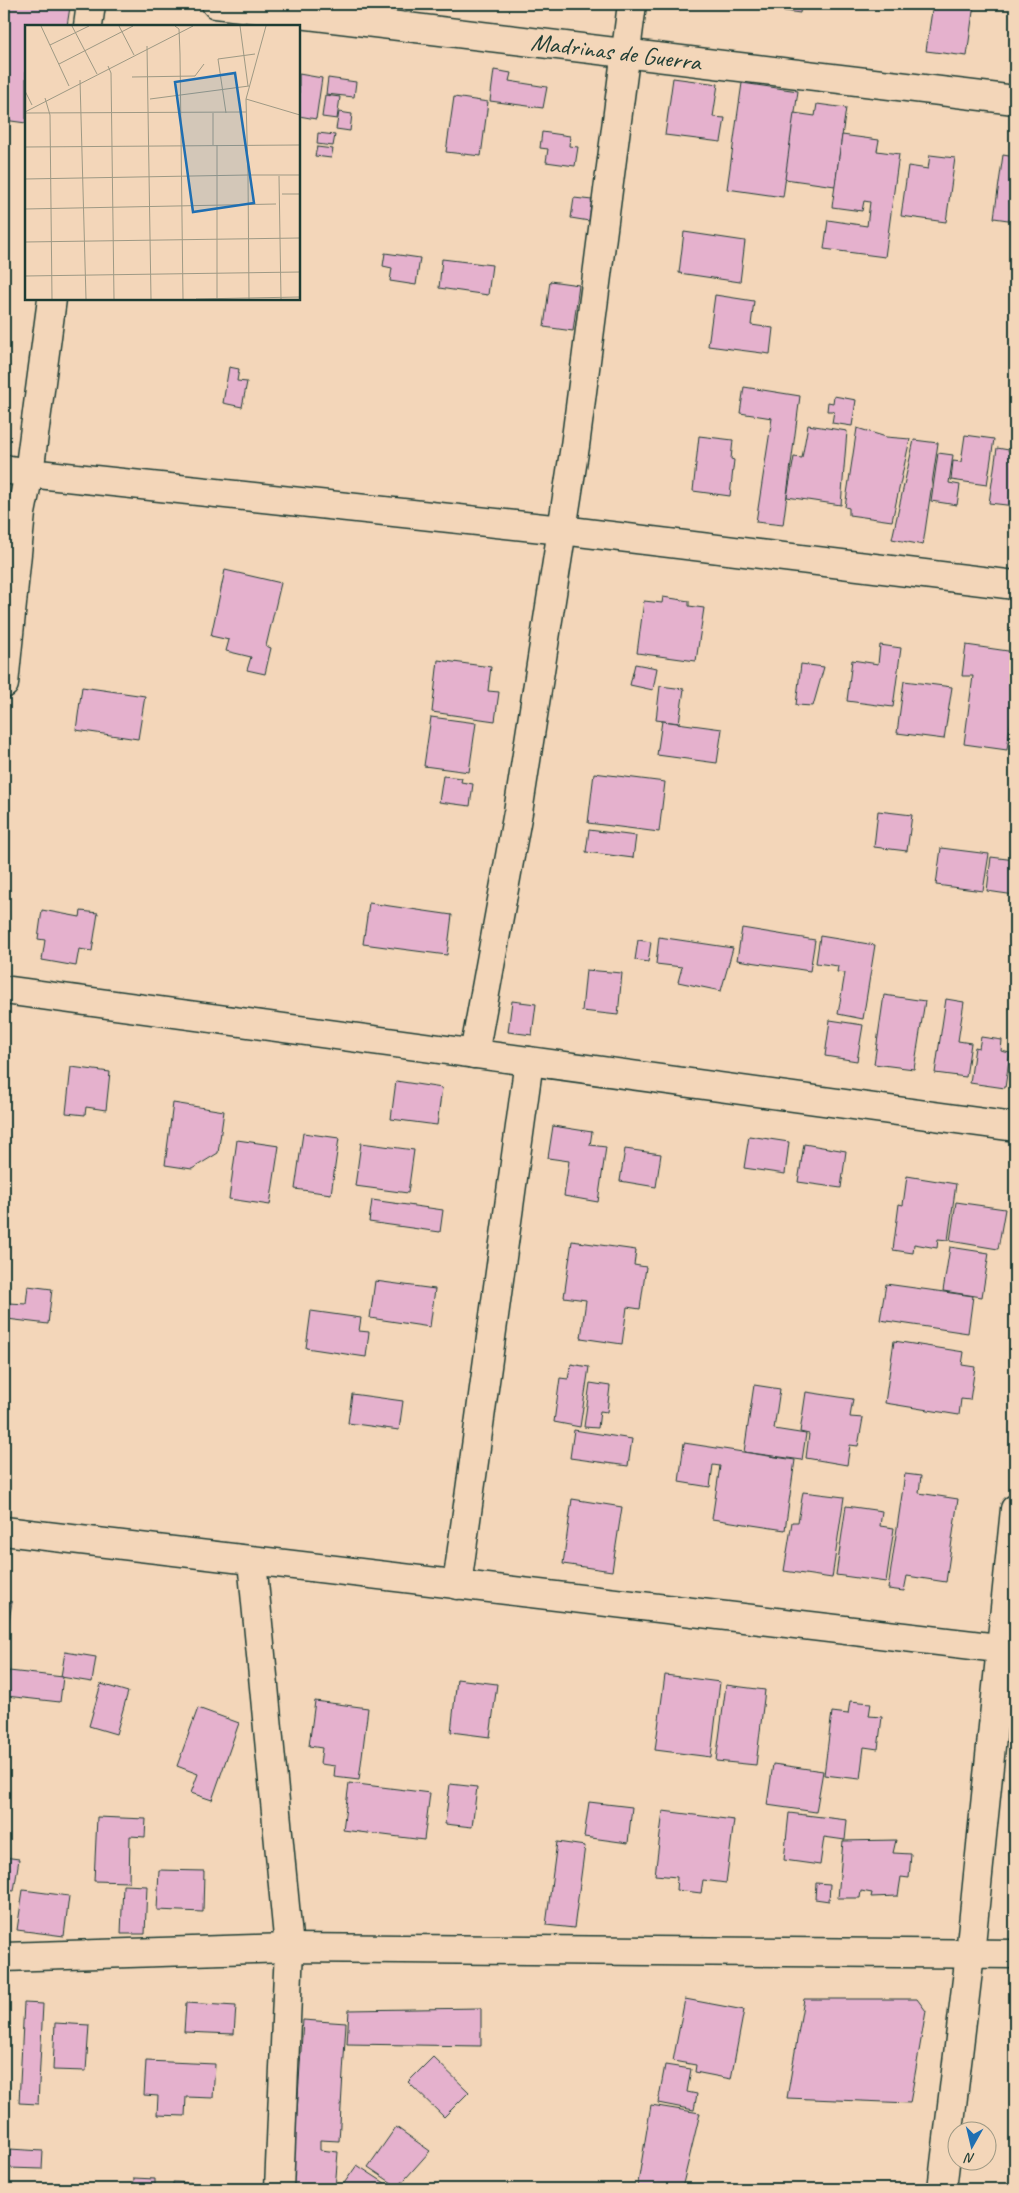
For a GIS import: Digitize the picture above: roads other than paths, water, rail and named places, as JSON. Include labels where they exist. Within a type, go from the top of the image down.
[{"type":"street","points":[[88,25],[91,4]]},
{"type":"street","name":"Madrinas de Guerra","points":[[216,4],[1015,100]]},
{"type":"street","points":[[474,1054],[518,812],[575,446],[632,4]]},
{"type":"street","points":[[4,684],[21,513],[16,471],[52,300]]},
{"type":"street","points":[[16,471],[562,530],[1015,586]]},
{"type":"street","points":[[4,990],[1015,1127]]},
{"type":"street","points":[[457,1585],[529,1061]]},
{"type":"street","points":[[942,2189],[1008,1650],[1015,1509]]},
{"type":"street","points":[[4,1531],[1008,1650]]},
{"type":"street","points":[[252,1561],[289,1948],[279,2189]]},
{"type":"street","points":[[4,1957],[289,1948],[1015,1954]]}]
